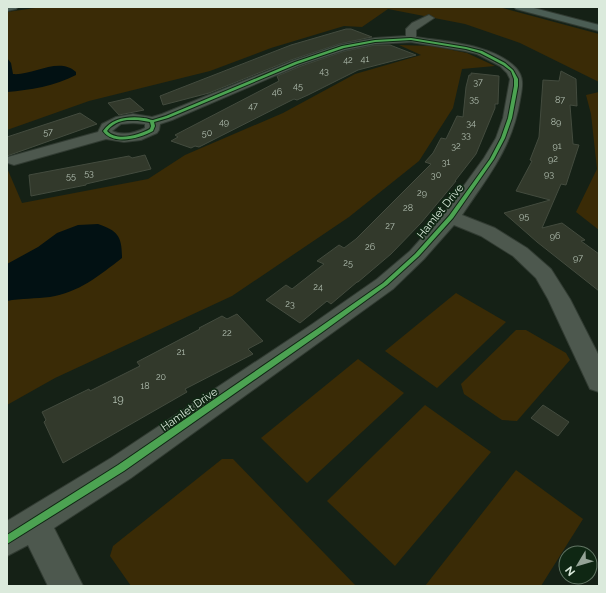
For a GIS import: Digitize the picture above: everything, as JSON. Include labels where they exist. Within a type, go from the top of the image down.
[{"type":"main road","points":[[7,8],[13,7]]},
{"type":"main road","points":[[519,7],[599,28]]},
{"type":"street","points":[[411,39],[411,28],[429,18]]},
{"type":"street","name":"Hamlet Drive","points":[[7,540],[121,468],[313,336],[385,284],[417,255],[451,217],[492,159],[503,138],[513,102],[516,79],[512,71],[504,64],[481,52],[452,45],[411,39],[359,43],[296,63],[185,110],[152,121],[152,130],[139,136],[121,138],[112,137],[107,134],[14,160]]},
{"type":"street","points":[[451,217],[494,236],[520,252],[544,274],[559,299],[599,382]]},
{"type":"street","points":[[34,523],[66,586]]},
{"type":"shaded area","points":[[42,7],[499,7],[599,34],[599,82],[520,43],[465,24],[388,9],[362,27],[344,26],[271,48],[210,71],[89,101],[7,130],[7,12]]},
{"type":"shaded area","points":[[399,45],[432,46],[467,53],[495,66],[462,69],[453,108],[419,161],[349,217],[232,296],[55,378],[7,405],[7,168],[22,203],[148,179],[185,155],[283,113],[355,74],[421,55]]},
{"type":"shaded area","points":[[7,58],[11,63],[13,74],[20,74],[54,66],[62,66],[76,72],[76,75],[60,82],[42,87],[7,92]]},
{"type":"shaded area","points":[[599,92],[599,230],[576,212],[597,169],[591,114],[586,95]]},
{"type":"shaded area","points":[[98,224],[110,229],[118,235],[121,244],[122,258],[105,271],[70,292],[50,297],[7,301],[7,264],[38,247],[57,233],[78,225]]},
{"type":"shaded area","points":[[456,293],[506,322],[437,388],[385,351]]},
{"type":"shaded area","points":[[516,330],[526,330],[566,353],[570,360],[517,421],[502,420],[464,394],[461,384]]},
{"type":"shaded area","points":[[358,359],[404,393],[307,483],[261,438]]},
{"type":"shaded area","points":[[425,405],[491,452],[395,566],[327,501]]},
{"type":"shaded area","points":[[222,459],[233,459],[356,586],[131,586],[110,556],[113,546]]},
{"type":"shaded area","points":[[516,470],[583,519],[567,545],[558,545],[558,559],[541,586],[425,586]]},
{"type":"building","points":[[346,29],[351,29],[372,37],[339,44],[291,60],[209,93],[163,105],[160,96],[291,45]]},
{"type":"building","points":[[375,45],[390,45],[416,55],[358,70],[297,100],[294,99],[199,147],[195,146],[191,148],[171,141],[178,137],[175,135],[279,81],[277,76],[345,51]]},
{"type":"building","points":[[561,71],[576,79],[577,106],[570,105],[573,144],[579,145],[566,185],[561,184],[542,228],[562,223],[585,240],[581,241],[599,254],[599,291],[537,242],[504,213],[550,200],[516,191],[532,161],[530,160],[539,137],[543,80],[559,81]]},
{"type":"building","points":[[471,73],[499,76],[498,104],[495,104],[495,108],[476,154],[421,223],[391,254],[358,282],[331,304],[327,301],[300,323],[266,300],[286,285],[292,289],[324,264],[317,261],[339,245],[344,248],[356,239],[431,164],[425,162],[433,153],[441,138],[446,139],[457,116],[463,117],[466,87],[469,75],[471,75]]},
{"type":"building","points":[[130,98],[144,110],[119,115],[108,103]]},
{"type":"building","points":[[80,113],[97,124],[7,156],[7,137]]},
{"type":"building","points":[[145,155],[151,169],[86,185],[31,196],[29,175],[129,156],[132,158]]},
{"type":"building","points":[[237,314],[263,341],[248,349],[253,354],[185,389],[187,392],[63,463],[44,422],[46,420],[42,412],[89,389],[90,391],[140,366],[137,362],[222,316],[227,319]]},
{"type":"building","points":[[543,405],[569,422],[558,436],[531,418]]},
{"type":"cycle path","points":[[7,540],[121,468],[385,284],[417,255],[451,217],[492,159],[503,138],[510,118],[516,79],[512,71],[504,64],[481,52],[411,39],[375,41],[343,47],[296,63],[167,117],[152,121],[138,118],[116,121],[105,131],[107,134],[112,136],[124,138],[135,137],[152,130],[152,121]]}]
